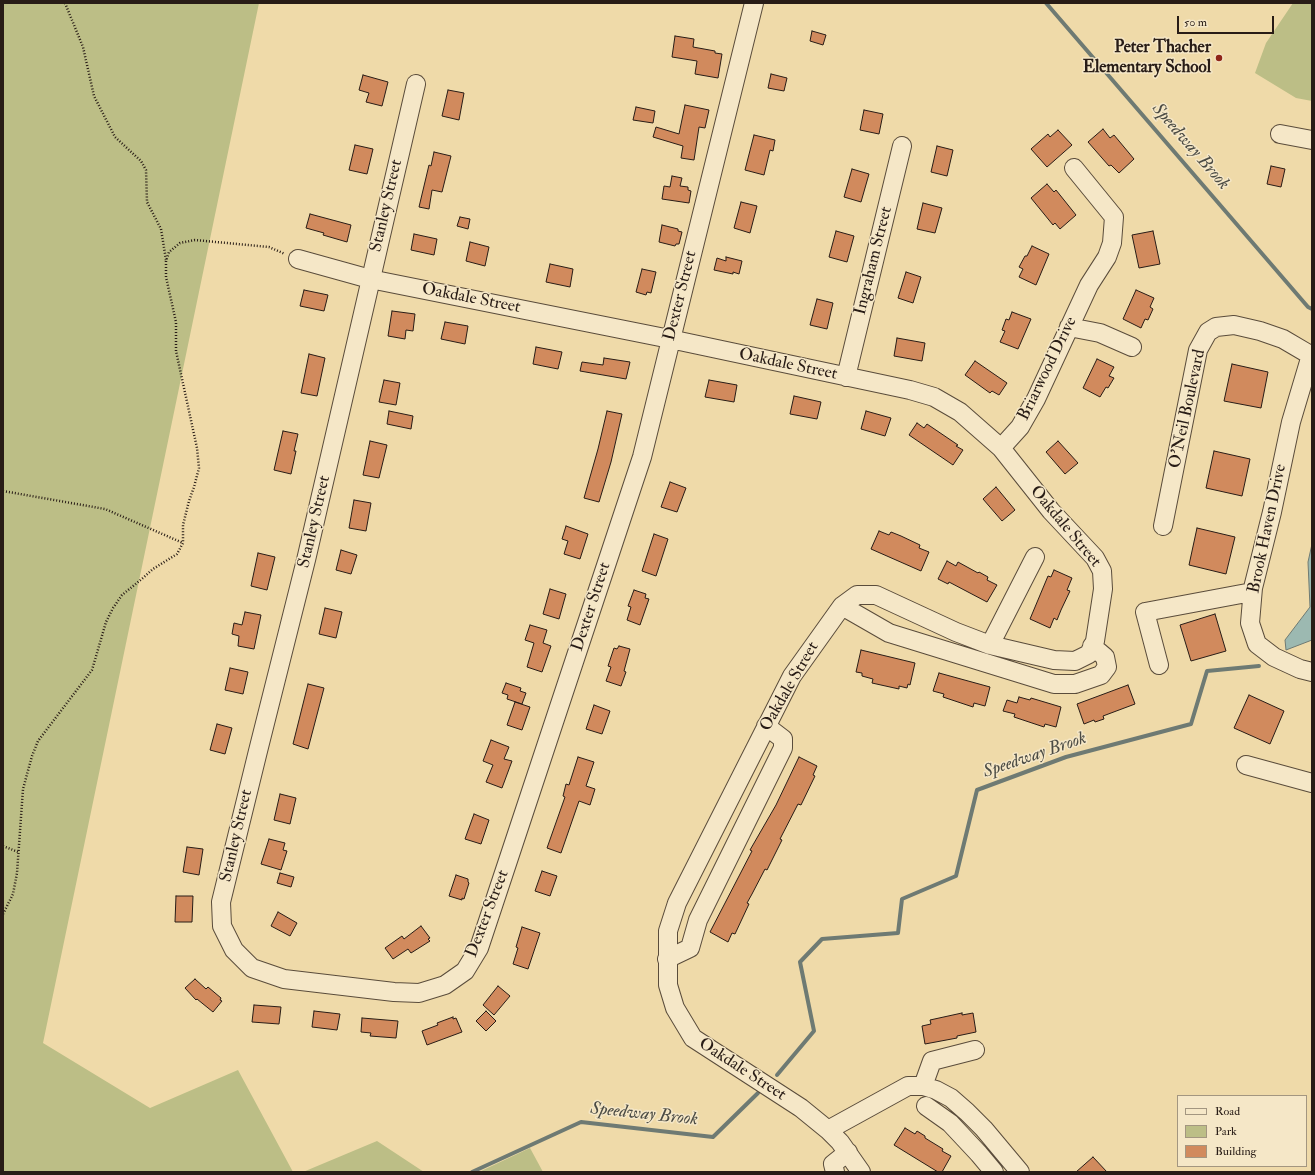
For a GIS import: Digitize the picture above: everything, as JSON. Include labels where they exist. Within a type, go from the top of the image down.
[{"type":"street","name":"Dexter Street","points":[[239,954],[252,968],[284,979],[394,992],[420,993],[445,985],[465,971],[479,948],[639,464],[754,3]]},
{"type":"street","name":"Stanley Street","points":[[239,954],[234,950],[222,926],[222,902],[259,743],[306,560],[416,84]]},
{"type":"street","points":[[1280,134],[1312,140]]},
{"type":"street","name":"Ingraham Street","points":[[846,377],[902,146]]},
{"type":"street","name":"Briarwood Drive","points":[[1001,448],[1020,427],[1036,399],[1069,327],[1089,286],[1107,257],[1112,243],[1114,217],[1074,168]]},
{"type":"street","name":"Oakdale Street","points":[[298,259],[370,279],[670,339],[910,390],[934,397],[960,412],[1001,448],[1051,511],[1094,558],[1102,571],[1103,589],[1095,641],[1089,654],[1075,661],[1054,660],[998,648],[956,632],[876,595],[857,596],[842,606],[792,676],[677,903],[668,931],[668,985],[675,1008],[693,1038],[801,1108],[840,1142],[861,1172]]},
{"type":"street","name":"O'Neil Boulevard","points":[[1164,526],[1198,350],[1208,332],[1216,327],[1234,325],[1260,331],[1283,338],[1311,356]]},
{"type":"street","points":[[1069,327],[1100,333],[1132,347]]},
{"type":"street","name":"Brook Haven Drive","points":[[1311,356],[1291,422],[1252,592],[1250,623],[1257,644],[1274,657],[1300,669],[1312,672]]},
{"type":"street","points":[[1000,667],[998,648],[1035,557]]},
{"type":"street","points":[[1159,666],[1144,606],[1252,592]]},
{"type":"street","points":[[842,606],[889,633],[1054,684],[1075,684],[1101,675],[1107,667],[1105,657],[1092,646]]},
{"type":"street","points":[[668,959],[690,948],[698,920],[783,748],[783,739],[766,726]]},
{"type":"street","points":[[1246,765],[1312,782]]},
{"type":"street","points":[[923,1086],[932,1062],[975,1050]]},
{"type":"street","points":[[828,1130],[908,1086],[923,1086],[936,1090],[951,1098],[967,1112],[1020,1172]]},
{"type":"street","points":[[926,1106],[950,1123],[994,1172]]},
{"type":"street","points":[[975,1150],[989,1136]]},
{"type":"street","points":[[835,1172],[833,1164],[848,1152]]},
{"type":"path","points":[[3,914],[13,894],[17,873],[23,788],[38,741],[92,670],[106,622],[122,595],[153,569],[177,554],[183,543],[183,525],[199,468],[197,448],[176,351],[176,322],[166,277],[166,261],[161,229],[147,202],[146,170],[141,161],[115,137],[94,96],[83,47],[65,3]]},
{"type":"path","points":[[166,261],[169,252],[180,243],[196,240],[269,247],[298,259]]},
{"type":"path","points":[[3,491],[104,509],[183,543]]},
{"type":"path","points":[[3,846],[18,852]]},
{"type":"green space","points":[[3,3],[259,3],[43,1043],[150,1108],[238,1070],[293,1172],[3,1172]]},
{"type":"green space","points":[[1293,3],[1312,3],[1312,101],[1296,98],[1255,73],[1266,43]]},
{"type":"green space","points":[[377,1141],[424,1172],[303,1172]]},
{"type":"green space","points":[[530,1148],[543,1172],[479,1172]]},
{"type":"water","points":[[1312,544],[1312,640],[1286,650],[1285,640],[1310,607],[1308,562]]},
{"type":"building","points":[[812,31],[826,35],[823,45],[810,41]]},
{"type":"building","points":[[675,36],[694,39],[693,47],[715,51],[715,53],[722,54],[718,78],[695,74],[697,61],[672,57]]},
{"type":"building","points":[[771,74],[787,78],[784,91],[768,88]]},
{"type":"building","points":[[363,75],[388,82],[382,106],[366,102],[369,93],[359,90]]},
{"type":"building","points":[[448,90],[464,93],[459,120],[442,116]]},
{"type":"building","points":[[685,105],[709,110],[705,128],[699,127],[694,160],[681,158],[683,146],[653,137],[656,127],[679,134]]},
{"type":"building","points":[[636,107],[655,111],[653,123],[633,120]]},
{"type":"building","points":[[864,110],[883,114],[879,134],[860,130]]},
{"type":"building","points":[[1103,129],[1110,138],[1114,135],[1134,159],[1119,173],[1111,165],[1109,166],[1088,142]]},
{"type":"building","points":[[1058,130],[1072,145],[1047,167],[1031,149],[1048,134],[1050,137]]},
{"type":"building","points":[[754,135],[775,140],[773,151],[770,150],[764,175],[745,170]]},
{"type":"building","points":[[355,145],[373,149],[367,174],[349,170]]},
{"type":"building","points":[[937,146],[953,150],[947,176],[931,172]]},
{"type":"building","points":[[434,152],[451,156],[442,192],[432,190],[429,209],[419,207],[429,165],[431,166]]},
{"type":"building","points":[[1271,166],[1285,169],[1281,187],[1267,184]]},
{"type":"building","points":[[852,169],[869,174],[861,202],[844,197]]},
{"type":"building","points":[[672,176],[682,178],[680,186],[688,187],[688,190],[691,191],[689,203],[662,199],[664,186],[670,187]]},
{"type":"building","points":[[1047,184],[1054,192],[1056,190],[1076,215],[1060,229],[1055,223],[1053,225],[1031,198]]},
{"type":"building","points":[[741,202],[757,206],[750,233],[734,228]]},
{"type":"building","points":[[923,203],[942,208],[935,233],[917,229]]},
{"type":"building","points":[[310,214],[351,225],[347,242],[306,228]]},
{"type":"building","points":[[460,217],[470,219],[468,229],[457,226]]},
{"type":"building","points":[[662,225],[678,229],[678,231],[682,232],[679,244],[676,244],[675,246],[659,242]]},
{"type":"building","points":[[836,231],[854,236],[847,262],[829,257]]},
{"type":"building","points":[[1153,231],[1160,264],[1139,268],[1132,235]]},
{"type":"building","points":[[414,234],[437,239],[434,255],[411,250]]},
{"type":"building","points":[[470,242],[489,247],[485,266],[466,261]]},
{"type":"building","points":[[1032,246],[1049,254],[1036,285],[1019,277],[1023,269],[1019,267]]},
{"type":"building","points":[[726,257],[742,261],[739,274],[714,270],[717,258],[726,261]]},
{"type":"building","points":[[550,264],[573,269],[570,287],[546,282]]},
{"type":"building","points":[[642,269],[656,272],[651,293],[647,292],[646,295],[636,292]]},
{"type":"building","points":[[906,272],[921,277],[913,303],[898,298]]},
{"type":"building","points":[[304,290],[328,295],[324,311],[300,306]]},
{"type":"building","points":[[1136,290],[1154,298],[1150,307],[1153,309],[1148,320],[1145,319],[1141,328],[1123,319]]},
{"type":"building","points":[[817,299],[833,303],[827,329],[810,325]]},
{"type":"building","points":[[392,311],[415,314],[413,331],[406,330],[405,339],[388,336]]},
{"type":"building","points":[[1012,312],[1031,319],[1018,349],[1000,342],[1005,331],[1002,330],[1006,319],[1009,320]]},
{"type":"building","points":[[445,322],[468,326],[465,344],[441,339]]},
{"type":"building","points":[[897,338],[925,343],[922,361],[894,356]]},
{"type":"building","points":[[536,347],[562,352],[558,369],[533,364]]},
{"type":"building","points":[[309,354],[325,358],[317,396],[301,393]]},
{"type":"building","points":[[604,358],[630,362],[626,379],[580,371],[582,362],[603,365]]},
{"type":"building","points":[[1097,359],[1114,367],[1109,376],[1114,378],[1100,397],[1083,388]]},
{"type":"building","points":[[975,361],[1007,383],[999,395],[992,391],[990,393],[965,375]]},
{"type":"building","points":[[1232,364],[1268,372],[1261,408],[1224,401]]},
{"type":"building","points":[[384,380],[400,383],[396,405],[379,402]]},
{"type":"building","points":[[709,380],[737,385],[734,402],[705,397]]},
{"type":"building","points":[[794,396],[821,402],[817,419],[790,414]]},
{"type":"building","points":[[389,411],[413,416],[411,429],[387,424]]},
{"type":"building","points":[[607,411],[622,414],[611,462],[599,502],[584,498]]},
{"type":"building","points":[[866,411],[891,418],[885,436],[861,429]]},
{"type":"building","points":[[917,423],[924,428],[927,424],[963,450],[953,465],[909,435]]},
{"type":"building","points":[[283,431],[298,434],[291,474],[274,470]]},
{"type":"building","points":[[370,441],[387,445],[379,478],[363,475]]},
{"type":"building","points":[[1058,441],[1078,463],[1065,474],[1046,452]]},
{"type":"building","points":[[1214,451],[1250,459],[1242,496],[1206,488]]},
{"type":"building","points":[[670,482],[686,488],[677,512],[661,507]]},
{"type":"building","points":[[996,487],[1015,510],[1002,521],[983,499]]},
{"type":"building","points":[[354,500],[371,503],[366,531],[349,528]]},
{"type":"building","points":[[566,526],[588,534],[580,559],[564,554],[568,541],[562,539]]},
{"type":"building","points":[[1197,528],[1235,537],[1226,574],[1189,565]]},
{"type":"building","points":[[879,531],[889,535],[891,532],[901,536],[920,545],[919,548],[929,552],[921,571],[871,549]]},
{"type":"building","points":[[654,534],[668,539],[656,576],[642,571]]},
{"type":"building","points":[[341,550],[357,555],[351,574],[336,570]]},
{"type":"building","points":[[258,553],[275,557],[267,590],[251,586]]},
{"type":"building","points":[[947,561],[956,566],[958,562],[978,573],[979,572],[988,577],[987,580],[997,585],[987,602],[949,582],[948,584],[938,579]]},
{"type":"building","points":[[1054,570],[1072,578],[1067,590],[1070,591],[1057,620],[1054,618],[1050,628],[1030,619],[1048,576],[1051,577]]},
{"type":"building","points":[[550,589],[566,594],[559,619],[543,614]]},
{"type":"building","points":[[634,590],[646,594],[645,598],[649,599],[640,625],[627,620],[631,607],[628,606]]},
{"type":"building","points":[[325,608],[342,612],[336,638],[319,634]]},
{"type":"building","points":[[245,612],[261,615],[254,649],[238,646],[239,636],[232,634],[234,623],[242,625]]},
{"type":"building","points":[[1215,614],[1226,651],[1191,661],[1180,625]]},
{"type":"building","points":[[530,625],[547,630],[543,643],[551,646],[542,672],[527,667],[534,643],[525,640]]},
{"type":"building","points":[[619,646],[630,649],[624,671],[626,672],[621,686],[606,681],[611,667],[608,666],[614,648],[617,649]]},
{"type":"building","points":[[861,650],[915,663],[910,685],[908,684],[907,688],[899,686],[899,689],[872,683],[873,679],[862,676],[862,673],[856,672]]},
{"type":"building","points":[[230,668],[248,672],[243,694],[225,690]]},
{"type":"building","points":[[939,673],[990,687],[985,706],[974,703],[973,707],[943,697],[944,694],[933,691]]},
{"type":"building","points":[[506,683],[521,688],[520,691],[526,693],[522,704],[507,699],[508,695],[502,693]]},
{"type":"building","points":[[308,684],[324,688],[308,749],[293,744]]},
{"type":"building","points":[[1128,685],[1135,704],[1103,716],[1104,719],[1095,722],[1094,720],[1084,724],[1077,704]]},
{"type":"building","points":[[1249,695],[1284,711],[1270,744],[1234,728]]},
{"type":"building","points":[[1019,697],[1030,700],[1031,698],[1061,707],[1056,727],[1045,724],[1044,727],[1014,717],[1015,714],[1003,711],[1007,700],[1017,703]]},
{"type":"building","points":[[515,702],[530,707],[522,730],[507,725]]},
{"type":"building","points":[[594,705],[610,711],[602,734],[586,729]]},
{"type":"building","points":[[217,724],[232,728],[225,754],[210,750]]},
{"type":"building","points":[[491,740],[509,747],[504,759],[512,761],[502,788],[486,782],[493,765],[483,761]]},
{"type":"building","points":[[578,757],[594,762],[586,786],[595,789],[590,805],[579,801],[561,853],[547,848],[565,797],[563,796],[566,784],[569,785]]},
{"type":"building","points":[[799,757],[817,766],[813,775],[815,776],[801,805],[798,804],[780,839],[782,840],[767,870],[765,869],[747,903],[749,904],[735,934],[732,933],[728,942],[710,932],[752,851],[750,850],[776,805]]},
{"type":"building","points":[[280,794],[296,798],[290,824],[274,820]]},
{"type":"building","points":[[474,814],[489,820],[481,844],[465,839]]},
{"type":"building","points":[[269,839],[285,843],[283,850],[287,851],[281,870],[261,864]]},
{"type":"building","points":[[187,847],[203,849],[199,875],[183,872]]},
{"type":"building","points":[[542,871],[557,876],[550,896],[535,891]]},
{"type":"building","points":[[280,873],[294,877],[291,887],[277,883]]},
{"type":"building","points":[[456,875],[468,879],[469,883],[464,899],[462,898],[462,900],[449,896]]},
{"type":"building","points":[[176,896],[193,896],[192,922],[175,922]]},
{"type":"building","points":[[278,912],[297,923],[290,936],[271,926]]},
{"type":"building","points":[[421,926],[430,938],[428,939],[430,941],[411,953],[408,949],[393,959],[385,948],[402,936],[404,939]]},
{"type":"building","points":[[522,927],[540,933],[528,969],[513,964]]},
{"type":"building","points":[[195,979],[206,989],[208,987],[221,998],[220,1000],[222,1001],[213,1012],[197,999],[196,1000],[185,988]]},
{"type":"building","points":[[498,986],[510,996],[494,1015],[483,1005]]},
{"type":"building","points":[[254,1005],[281,1007],[279,1024],[252,1022]]},
{"type":"building","points":[[314,1011],[340,1014],[337,1030],[312,1027]]},
{"type":"building","points":[[486,1011],[496,1021],[486,1031],[476,1021]]},
{"type":"building","points":[[962,1013],[962,1015],[973,1013],[976,1032],[957,1036],[957,1038],[925,1044],[922,1026],[931,1024],[930,1020]]},
{"type":"building","points":[[453,1017],[453,1019],[456,1018],[462,1032],[427,1045],[422,1031]]},
{"type":"building","points":[[362,1018],[398,1021],[396,1038],[370,1036],[371,1033],[361,1032]]},
{"type":"building","points":[[905,1128],[915,1134],[917,1131],[925,1136],[925,1138],[943,1149],[942,1151],[951,1156],[942,1172],[938,1172],[894,1145]]},
{"type":"building","points":[[1093,1157],[1107,1172],[1076,1172]]},
{"type":"waterway","name":"Speedway Brook","points":[[1046,3],[1308,307],[1312,309]]},
{"type":"waterway","name":"Speedway Brook","points":[[777,1075],[814,1031],[800,962],[822,939],[898,933],[902,899],[956,876],[977,790],[1066,757],[1191,724],[1207,671],[1259,666]]},
{"type":"waterway","name":"Speedway Brook","points":[[472,1172],[581,1122],[713,1137],[758,1093]]},
{"type":"place","name":"Peter Thacher Elementary School","points":[[1219,58]]}]
